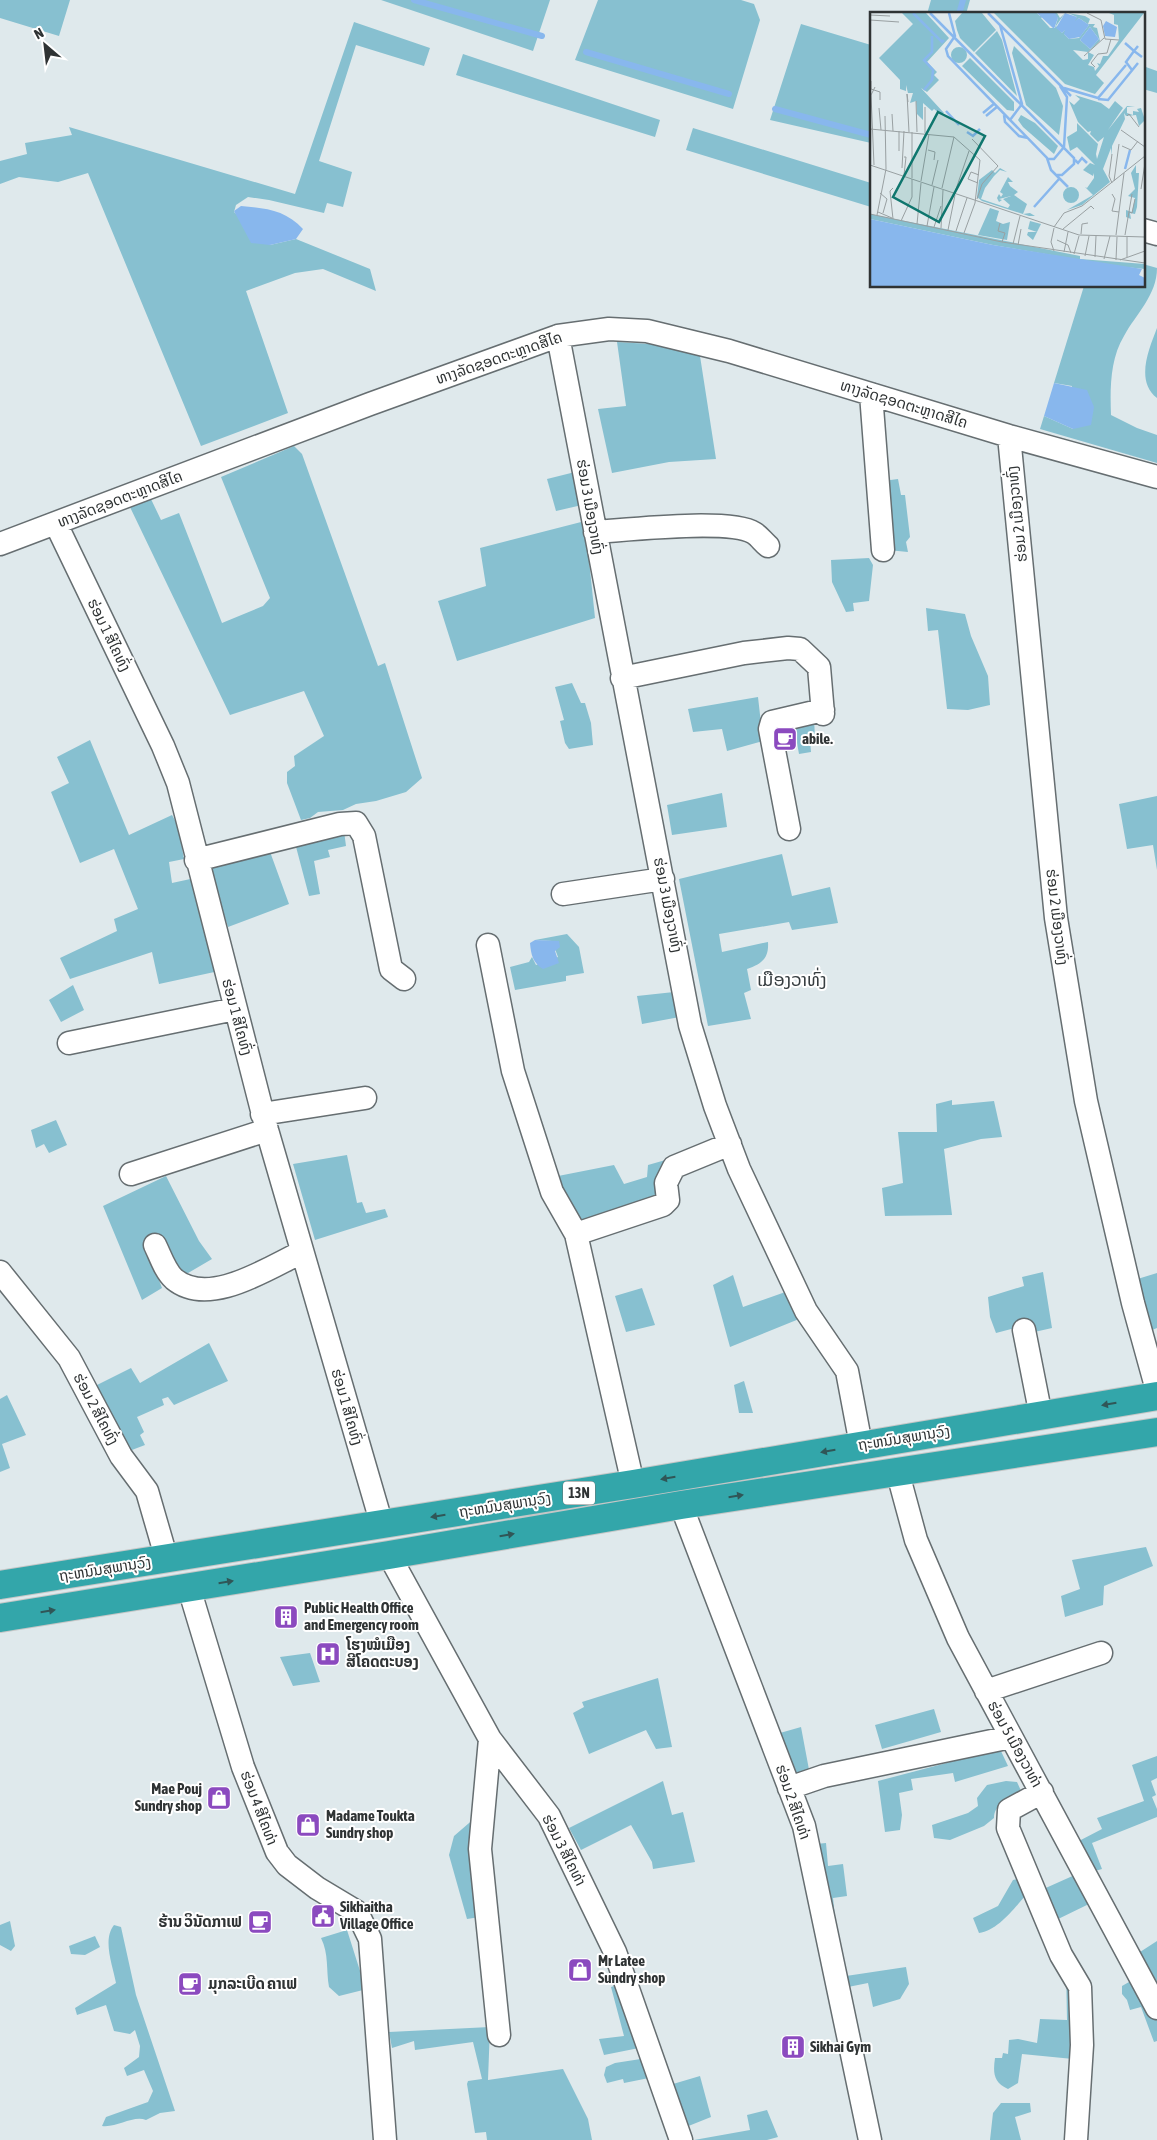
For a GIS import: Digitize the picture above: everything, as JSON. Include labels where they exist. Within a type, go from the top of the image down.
[{"type":"highway","name":"ຖະຫນົນສຸພານຸວົງ","points":[[0,1585],[167,1560],[633,1484],[1157,1396]]},
{"type":"highway","name":"ຖະຫນົນສຸພານຸວົງ","points":[[0,1618],[898,1470],[1157,1432]]},
{"type":"street","points":[[1144,230],[1157,234]]},
{"type":"street","points":[[1144,246],[1157,251]]},
{"type":"street","name":"ທາງລັດຊອດຕະຫຼາດສີໄຄ","points":[[0,544],[370,404],[558,336],[609,329],[647,331],[729,351],[1009,436],[1157,477]]},
{"type":"street","name":"ຮ່ອມ 3 ເມືອງວາທົ່ງ","points":[[558,336],[594,532],[690,1025],[715,1106],[739,1169],[806,1311],[848,1371],[861,1445]]},
{"type":"street","points":[[871,394],[884,550]]},
{"type":"street","name":"ຮ່ອມ 2 ເມືອງວາທົ່ງ","points":[[1009,436],[1056,918],[1086,1101],[1133,1303],[1157,1390]]},
{"type":"street","name":"ຮ່ອມ 1 ສີໄຄທົ່ງ","points":[[56,524],[178,783],[196,860],[265,1122],[382,1525]]},
{"type":"street","points":[[594,532],[683,526],[732,527],[753,532],[768,546]]},
{"type":"street","points":[[622,678],[744,653],[788,648],[800,649],[819,667],[823,712],[772,722],[770,729],[790,829]]},
{"type":"street","points":[[196,860],[340,824],[356,823],[364,836],[391,969],[404,980]]},
{"type":"street","points":[[563,894],[663,879]]},
{"type":"street","points":[[488,945],[513,1071],[552,1192],[576,1234],[633,1484]]},
{"type":"street","points":[[69,1042],[235,1009]]},
{"type":"street","points":[[131,1174],[265,1122],[365,1098]]},
{"type":"street","points":[[576,1234],[663,1205],[668,1200],[666,1183],[674,1167],[730,1144]]},
{"type":"street","points":[[155,1245],[172,1278],[186,1287],[207,1289],[228,1287],[302,1252]]},
{"type":"street","name":"ຮ່ອມ 2 ສີໄຄທົ່ງ","points":[[0,1272],[69,1358],[121,1456],[147,1491],[167,1560]]},
{"type":"street","points":[[1024,1330],[1041,1416]]},
{"type":"street","name":"ຮ່ອມ 5 ເມືອງວາທ່າ","points":[[898,1470],[916,1540],[958,1638],[1157,2008]]},
{"type":"street","name":"ຮ່ອມ 2 ສີໄຄທ່າ","points":[[681,1505],[804,1826],[870,2140]]},
{"type":"street","name":"ຮ່ອມ 3 ສີໄຄທ່າ","points":[[389,1555],[490,1739],[549,1816],[616,1952],[681,2140]]},
{"type":"street","name":"ຮ່ອມ 4 ສີໄຄທ່າ","points":[[189,1588],[243,1767],[276,1852],[287,1865],[317,1888],[357,1912],[370,1939],[385,2140]]},
{"type":"street","points":[[986,1690],[1101,1653]]},
{"type":"street","points":[[789,1788],[824,1776],[1011,1737]]},
{"type":"street","points":[[490,1739],[480,1849],[499,2035]]},
{"type":"street","points":[[1042,1792],[1010,1810],[1008,1828],[1061,1955],[1080,1987],[1082,2045],[1076,2140]]},
{"type":"shaded area","points":[[0,0],[70,0],[59,36],[0,18]]},
{"type":"shaded area","points":[[381,0],[550,0],[533,51]]},
{"type":"shaded area","points":[[598,0],[741,0],[754,4],[760,20],[733,109],[575,60]]},
{"type":"shaded area","points":[[931,0],[970,0],[967,12],[928,12]]},
{"type":"shaded area","points":[[354,22],[430,48],[424,66],[356,45],[319,161],[352,172],[343,207],[327,203],[324,213],[248,197],[236,205],[234,212],[270,245],[296,239],[370,269],[376,291],[323,269],[295,273],[246,291],[288,413],[201,446],[88,173],[58,182],[19,177],[0,184],[0,161],[27,154],[25,143],[72,135],[69,127],[295,194]]},
{"type":"shaded area","points":[[801,24],[870,45],[870,143],[770,120]]},
{"type":"shaded area","points":[[463,54],[660,120],[655,137],[456,75]]},
{"type":"shaded area","points":[[1144,66],[1157,71],[1157,93],[1144,89]]},
{"type":"shaded area","points":[[693,128],[870,183],[870,207],[686,150]]},
{"type":"shaded area","points":[[241,206],[275,211],[290,218],[303,229],[296,239],[270,245],[251,243],[234,211]]},
{"type":"shaded area","points":[[1144,264],[1157,268],[1154,287],[1150,296],[1124,336],[1116,354],[1111,385],[1111,415],[1137,428],[1157,435],[1157,463],[1040,429],[1044,416],[1073,429],[1072,386],[1054,383],[1083,288],[1144,288]]},
{"type":"shaded area","points":[[1157,328],[1157,398],[1150,391],[1145,374],[1148,355]]},
{"type":"shaded area","points":[[617,342],[650,344],[700,356],[716,459],[669,462],[612,473],[598,409],[626,406]]},
{"type":"shaded area","points":[[1054,383],[1087,390],[1094,407],[1091,425],[1073,429],[1044,416]]},
{"type":"shaded area","points":[[294,446],[302,454],[378,666],[385,663],[422,778],[406,792],[376,801],[356,804],[343,810],[318,812],[310,818],[301,820],[287,783],[287,772],[295,766],[294,756],[324,736],[304,691],[230,715],[129,505],[150,497],[161,520],[179,513],[222,623],[263,606],[270,598],[221,477]]},
{"type":"shaded area","points":[[575,472],[582,505],[556,511],[547,479]]},
{"type":"shaded area","points":[[898,479],[901,495],[905,495],[910,537],[906,542],[908,552],[888,550],[883,481]]},
{"type":"shaded area","points":[[585,521],[595,618],[457,661],[438,601],[486,586],[480,548]]},
{"type":"shaded area","points":[[869,558],[873,565],[869,601],[853,603],[854,611],[846,612],[832,582],[831,560]]},
{"type":"shaded area","points":[[926,608],[965,614],[971,636],[988,676],[990,705],[968,710],[947,709],[938,630],[928,631]]},
{"type":"shaded area","points":[[572,683],[581,703],[585,703],[591,723],[593,745],[569,749],[565,743],[560,721],[564,720],[555,687]]},
{"type":"shaded area","points":[[758,697],[763,741],[727,751],[722,729],[693,732],[688,709]]},
{"type":"shaded area","points":[[814,717],[815,739],[810,740],[811,752],[799,754],[793,721]]},
{"type":"shaded area","points":[[90,740],[129,835],[172,815],[178,826],[184,859],[169,862],[172,883],[195,878],[219,971],[159,984],[152,952],[70,979],[60,958],[117,931],[114,919],[138,909],[114,849],[80,863],[51,792],[69,783],[57,757]]},
{"type":"shaded area","points":[[722,793],[727,827],[672,835],[667,805]]},
{"type":"shaded area","points":[[1157,796],[1157,870],[1153,845],[1127,849],[1119,804]]},
{"type":"shaded area","points":[[344,831],[346,846],[328,850],[330,857],[314,861],[320,894],[309,896],[295,843]]},
{"type":"shaded area","points":[[269,849],[289,904],[228,927],[208,864]]},
{"type":"shaded area","points":[[782,854],[792,896],[830,887],[838,923],[792,930],[789,922],[719,934],[722,952],[768,942],[768,948],[764,960],[747,969],[751,990],[744,993],[751,1019],[708,1026],[679,879]]},
{"type":"shaded area","points":[[567,934],[579,947],[584,973],[566,976],[566,981],[515,990],[510,967],[529,962],[532,957],[536,965],[558,957],[552,941],[535,940]]},
{"type":"shaded area","points":[[535,940],[559,941],[560,947],[555,951],[559,963],[543,969],[537,964],[532,955],[530,943]]},
{"type":"shaded area","points":[[73,985],[84,1010],[61,1022],[49,1000]]},
{"type":"shaded area","points":[[674,992],[685,1016],[642,1024],[637,996]]},
{"type":"shaded area","points":[[952,1100],[952,1105],[994,1101],[1002,1137],[981,1139],[944,1149],[952,1215],[885,1216],[882,1188],[903,1183],[898,1132],[937,1132],[936,1104]]},
{"type":"shaded area","points":[[56,1120],[67,1145],[49,1153],[44,1144],[36,1148],[31,1130]]},
{"type":"shaded area","points":[[347,1155],[357,1203],[362,1202],[366,1213],[385,1209],[388,1217],[315,1240],[293,1164]]},
{"type":"shaded area","points":[[669,1159],[656,1200],[581,1223],[553,1177],[614,1165],[624,1184],[647,1177],[648,1165]]},
{"type":"shaded area","points":[[166,1176],[199,1241],[212,1259],[183,1276],[146,1246],[162,1288],[142,1300],[103,1206]]},
{"type":"shaded area","points":[[1043,1272],[1052,1328],[1017,1336],[1015,1328],[996,1333],[990,1317],[988,1297],[1024,1286],[1022,1277]]},
{"type":"shaded area","points":[[1157,1273],[1157,1328],[1147,1332],[1131,1281]]},
{"type":"shaded area","points":[[733,1275],[743,1307],[791,1290],[804,1317],[730,1347],[713,1285]]},
{"type":"shaded area","points":[[642,1288],[655,1325],[626,1332],[615,1296]]},
{"type":"shaded area","points":[[209,1343],[228,1381],[174,1405],[168,1397],[162,1399],[164,1405],[137,1417],[144,1432],[140,1435],[145,1445],[124,1453],[91,1388],[131,1368],[140,1383]]},
{"type":"shaded area","points":[[744,1381],[753,1413],[739,1413],[734,1385]]},
{"type":"shaded area","points":[[7,1395],[26,1435],[2,1444],[10,1468],[0,1472],[0,1399]]},
{"type":"shaded area","points":[[1146,1547],[1153,1566],[1104,1586],[1103,1605],[1065,1617],[1061,1596],[1080,1589],[1072,1560]]},
{"type":"shaded area","points":[[310,1653],[320,1682],[293,1686],[280,1657]]},
{"type":"shaded area","points":[[658,1678],[672,1747],[656,1749],[646,1730],[589,1754],[573,1713],[584,1707],[582,1702]]},
{"type":"shaded area","points":[[934,1709],[941,1732],[882,1749],[875,1725]]},
{"type":"shaded area","points":[[801,1727],[810,1775],[791,1782],[773,1735]]},
{"type":"shaded area","points":[[1000,1749],[1008,1766],[955,1782],[953,1773],[911,1779],[913,1790],[899,1793],[902,1815],[900,1830],[885,1832],[878,1781]]},
{"type":"shaded area","points":[[1157,1756],[1157,1778],[1151,1781],[1156,1795],[1152,1797],[1157,1809],[1157,1817],[1092,1843],[1102,1869],[1095,1871],[1077,1842],[1102,1829],[1097,1818],[1144,1801],[1132,1765]]},
{"type":"shaded area","points":[[663,1781],[672,1815],[683,1812],[695,1862],[653,1869],[652,1862],[631,1825],[581,1850],[569,1828]]},
{"type":"shaded area","points":[[1006,1781],[1017,1782],[1022,1793],[1000,1805],[994,1818],[984,1826],[950,1840],[934,1838],[932,1825],[968,1813],[978,1806],[977,1798],[987,1785]]},
{"type":"shaded area","points":[[476,1817],[480,1917],[467,1919],[449,1855],[454,1836]]},
{"type":"shaded area","points":[[826,1843],[828,1866],[843,1864],[847,1896],[833,1898],[836,1926],[816,1844]]},
{"type":"shaded area","points":[[1077,1874],[1091,1903],[1052,1922],[1039,1891]]},
{"type":"shaded area","points":[[1021,1878],[1025,1896],[999,1924],[979,1933],[973,1918],[998,1906],[1013,1880]]},
{"type":"shaded area","points":[[10,1921],[15,1946],[11,1951],[0,1945],[0,1925]]},
{"type":"shaded area","points":[[114,1925],[121,1927],[136,1995],[175,2111],[160,2113],[146,2120],[136,2119],[102,2126],[106,2117],[148,2102],[153,2091],[144,2070],[127,2076],[124,2068],[139,2057],[140,2046],[135,2030],[130,2034],[114,2031],[106,2005],[77,2015],[75,2008],[116,1983],[109,1945],[109,1938]]},
{"type":"shaded area","points":[[347,1930],[361,1974],[363,1990],[339,1996],[329,1987],[326,1956],[321,1938]]},
{"type":"shaded area","points":[[95,1936],[100,1947],[85,1955],[71,1954],[69,1946]]},
{"type":"shaded area","points":[[1157,1941],[1157,1982],[1140,1952]]},
{"type":"shaded area","points":[[906,1967],[909,1984],[900,1999],[873,2007],[868,1983],[848,1987],[846,1976]]},
{"type":"shaded area","points":[[1066,1967],[1074,1984],[1073,2059],[1022,2054],[1018,2083],[1008,2089],[999,2083],[995,2076],[995,2058],[1002,2058],[1003,2053],[1008,2054],[1009,2040],[1018,2039],[1037,2043],[1040,2019],[1067,2020]]},
{"type":"shaded area","points":[[1129,1982],[1138,1985],[1157,2018],[1157,2041],[1154,2042],[1141,2007],[1130,2010],[1127,2000],[1122,1994],[1122,1986]]},
{"type":"shaded area","points":[[620,1984],[644,2047],[604,2055],[599,2039],[624,2036],[611,1987]]},
{"type":"shaded area","points":[[490,2027],[488,2080],[563,2069],[588,2119],[592,2140],[487,2140],[486,2132],[475,2133],[467,2084],[468,2081],[482,2079],[473,2042],[415,2050],[414,2041],[392,2048],[389,2032]]},
{"type":"shaded area","points":[[647,2058],[654,2077],[624,2083],[623,2079],[607,2083],[604,2075],[606,2067],[615,2063]]},
{"type":"shaded area","points":[[700,2076],[711,2117],[686,2127],[673,2084]]},
{"type":"shaded area","points":[[1001,2103],[1030,2103],[1031,2112],[1015,2117],[1021,2140],[990,2140],[993,2113]]},
{"type":"shaded area","points":[[767,2110],[778,2137],[767,2140],[694,2140],[750,2130],[747,2115]]},
{"type":"waterway","points":[[414,0],[542,36]]},
{"type":"waterway","points":[[960,12],[963,0]]},
{"type":"waterway","points":[[586,52],[729,94]]},
{"type":"waterway","points":[[775,109],[870,135]]},
{"type":"place","name":"abile.","points":[[785,739]]},
{"type":"place","name":"Public Health Office and Emergency room","points":[[286,1617]]},
{"type":"place","name":"ໂຮງໝໍເມືອງ ສີໂຄດຕະບອງ","points":[[328,1654]]},
{"type":"place","name":"Mae Pouj Sundry shop","points":[[219,1798]]},
{"type":"place","name":"Madame Toukta Sundry shop","points":[[308,1825]]},
{"type":"place","name":"Sikhaitha Village Office","points":[[323,1916]]},
{"type":"place","name":"ຮ້ານ ວິນັດກາເຟ","points":[[260,1922]]},
{"type":"place","name":"Mr Latee Sundry shop","points":[[580,1970]]},
{"type":"place","name":"ມຸກລະເບີດ ຄາເຟ","points":[[190,1984]]},
{"type":"place","name":"Sikhai Gym","points":[[793,2047]]},
{"type":"district","name":"ເມືອງວາທົ່ງ","points":[[792,980]]}]
